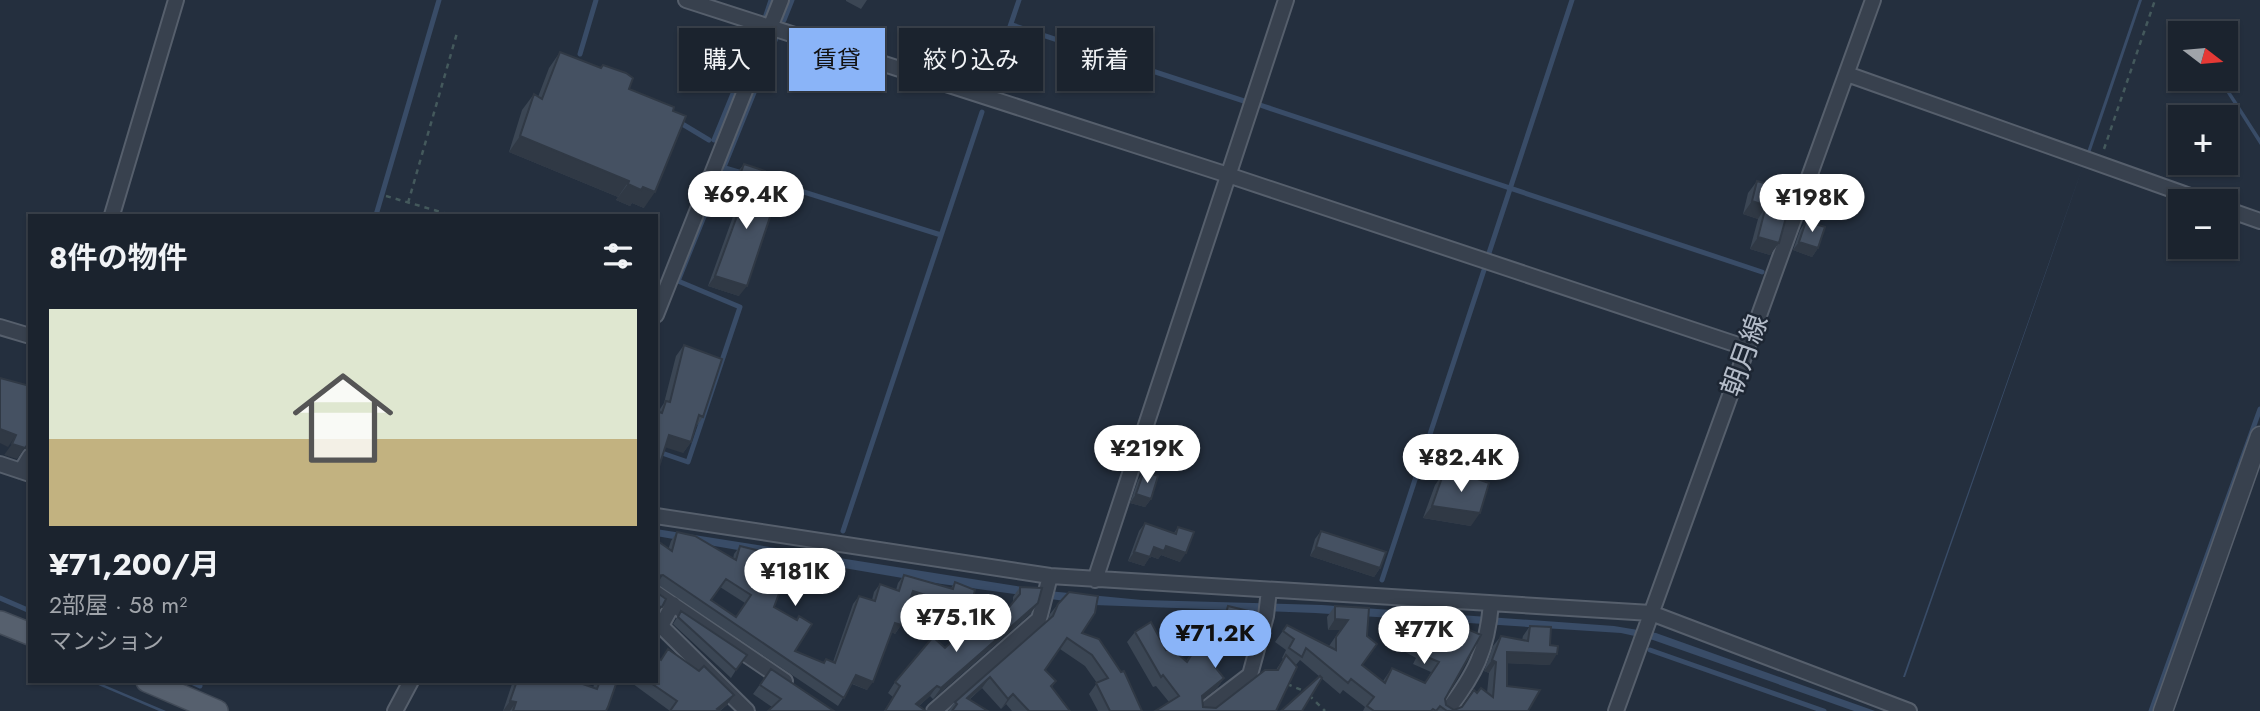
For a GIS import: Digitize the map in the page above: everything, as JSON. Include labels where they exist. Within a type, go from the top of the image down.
[{"type":"main road","points":[[0,622],[28,633]]},
{"type":"main road","points":[[152,683],[217,711]]},
{"type":"street","points":[[112,214],[176,0]]},
{"type":"street","points":[[686,0],[1228,175],[1747,348]]},
{"type":"street","points":[[658,310],[781,0]]},
{"type":"street","points":[[1095,580],[1286,0]]},
{"type":"street","name":"朝月線","points":[[1616,711],[1873,0]]},
{"type":"street","points":[[1847,74],[2170,189]]},
{"type":"street","points":[[2238,213],[2260,221]]},
{"type":"street","points":[[0,327],[28,335]]},
{"type":"street","points":[[2163,711],[2260,436]]},
{"type":"street","points":[[0,464],[26,473]]},
{"type":"street","points":[[658,516],[1050,576],[1651,613],[1909,711]]},
{"type":"street","points":[[934,711],[1039,619],[1050,576]]},
{"type":"street","points":[[1203,711],[1250,675],[1266,616],[1269,590]]},
{"type":"street","points":[[658,594],[795,688]]},
{"type":"street","points":[[673,604],[661,626],[747,711]]},
{"type":"street","points":[[1447,711],[1480,659],[1488,638],[1491,604]]},
{"type":"street","points":[[395,711],[410,683]]},
{"type":"path","points":[[2099,164],[2155,0]]},
{"type":"path","points":[[408,203],[457,33]]},
{"type":"path","points":[[386,196],[446,214]]},
{"type":"path","points":[[1250,675],[1299,688],[1325,711]]},
{"type":"water","points":[[2139,0],[2142,0],[2089,156],[2086,155]]},
{"type":"water","points":[[2226,91],[2230,91],[2260,138],[2260,145],[2238,110],[2238,105],[2235,105]]},
{"type":"water","points":[[2084,163],[1905,677],[1903,677]]},
{"type":"water","points":[[658,529],[1048,591],[1142,600],[1322,605],[1614,626],[1656,633],[1875,711],[1854,711],[1653,640],[1621,633],[1315,613],[1094,605],[920,581],[658,536]]},
{"type":"water","points":[[94,683],[100,683],[166,711],[159,711]]},
{"type":"building","points":[[560,52],[601,68],[603,65],[626,73],[633,78],[629,89],[674,107],[673,111],[686,116],[655,192],[643,187],[641,190],[628,184],[629,181],[520,136],[534,94],[542,99]]},
{"type":"building","points":[[744,164],[765,171],[757,199],[774,205],[747,286],[715,276],[748,186],[737,183]]},
{"type":"building","points":[[1757,181],[1793,192],[1779,243],[1758,237],[1766,206],[1752,201]]},
{"type":"building","points":[[1806,221],[1825,227],[1818,248],[1799,242]]},
{"type":"building","points":[[684,345],[722,359],[703,417],[699,415],[691,442],[669,435],[658,470],[658,412],[662,413],[666,401],[670,402]]},
{"type":"building","points":[[0,378],[28,385],[28,444],[25,448],[12,444],[16,435],[0,429]]},
{"type":"building","points":[[1144,471],[1158,476],[1151,499],[1136,494]]},
{"type":"building","points":[[1444,472],[1464,480],[1466,475],[1489,483],[1480,513],[1432,506]]},
{"type":"building","points":[[1145,523],[1176,534],[1178,527],[1194,532],[1186,553],[1166,546],[1164,551],[1154,547],[1150,557],[1134,552]]},
{"type":"building","points":[[1321,531],[1386,552],[1380,568],[1316,547]]},
{"type":"building","points":[[677,532],[695,536],[736,560],[740,546],[760,551],[754,569],[783,583],[774,607],[797,620],[799,616],[812,624],[795,651],[824,663],[826,659],[835,663],[859,596],[875,601],[880,584],[899,591],[904,575],[953,589],[955,582],[975,590],[968,618],[945,609],[948,602],[913,591],[901,625],[895,623],[873,682],[856,675],[844,698],[663,575],[658,576],[659,542],[672,551]],"holes":[[[726,579],[751,595],[736,617],[711,600]]]},
{"type":"building","points":[[1020,587],[1042,588],[1038,603],[941,688],[937,686],[916,704],[926,711],[885,711],[900,686],[895,682],[933,637],[945,648],[980,615],[994,625],[1020,594]]},
{"type":"building","points":[[1069,592],[1098,596],[1095,613],[1082,633],[1099,639],[1121,672],[1124,671],[1142,711],[1110,711],[1096,683],[1108,678],[1092,655],[1067,638],[1045,670],[1056,681],[1051,686],[1070,711],[1029,711],[1013,694],[1008,699],[990,677],[967,698],[988,711],[952,711],[957,704],[955,702],[1053,616],[1058,604]]},
{"type":"building","points":[[658,593],[666,599],[662,607],[658,606]]},
{"type":"building","points":[[1228,606],[1257,613],[1250,636],[1239,632],[1215,667],[1224,678],[1202,696],[1203,707],[1216,708],[1265,670],[1278,670],[1286,655],[1297,667],[1276,711],[1155,711],[1179,696],[1163,675],[1161,677],[1135,632],[1151,622],[1166,650],[1170,647],[1187,662],[1206,631],[1219,640]]},
{"type":"building","points":[[1335,606],[1369,608],[1367,636],[1377,644],[1362,665],[1385,683],[1392,668],[1425,683],[1439,662],[1420,654],[1423,647],[1405,638],[1411,623],[1444,641],[1452,622],[1481,635],[1445,699],[1446,705],[1454,710],[1462,707],[1474,690],[1477,693],[1481,688],[1493,697],[1496,662],[1492,660],[1501,636],[1528,641],[1530,626],[1551,627],[1550,645],[1558,646],[1557,654],[1507,652],[1507,686],[1540,690],[1528,711],[1447,711],[1440,706],[1436,711],[1374,711],[1367,706],[1374,697],[1351,679],[1348,683],[1306,648],[1302,657],[1289,648],[1294,639],[1283,631],[1287,625],[1336,650],[1336,637],[1348,620],[1335,619]]},
{"type":"building","points":[[681,611],[747,655],[736,670],[678,617]]},
{"type":"building","points":[[668,649],[699,671],[704,666],[734,695],[717,709],[720,711],[670,711],[677,701],[651,683],[658,683],[658,658],[661,660]]},
{"type":"building","points":[[771,669],[834,711],[768,711],[781,699],[760,685]]},
{"type":"building","points":[[1320,676],[1322,678],[1302,711],[1281,711]]},
{"type":"building","points":[[516,683],[580,683],[597,689],[599,683],[616,683],[606,711],[513,711],[516,702],[510,701]]},
{"type":"waterway","points":[[376,214],[439,0]]},
{"type":"waterway","points":[[580,54],[596,0]]},
{"type":"waterway","points":[[766,15],[771,0]]},
{"type":"waterway","points":[[784,20],[792,0]]},
{"type":"waterway","points":[[1009,28],[1019,0]]},
{"type":"waterway","points":[[1488,256],[1572,0]]},
{"type":"waterway","points":[[1012,25],[1244,101]]},
{"type":"waterway","points":[[658,452],[688,462],[740,307],[678,281],[776,38]]},
{"type":"waterway","points":[[714,140],[734,91]]},
{"type":"waterway","points":[[1260,105],[1762,272]]},
{"type":"waterway","points":[[843,531],[982,112]]},
{"type":"waterway","points":[[679,122],[709,140]]},
{"type":"waterway","points":[[725,168],[742,173]]},
{"type":"waterway","points":[[759,178],[941,235]]},
{"type":"waterway","points":[[1382,580],[1484,270]]},
{"type":"waterway","points":[[2151,711],[2260,409]]},
{"type":"waterway","points":[[0,598],[28,610]]},
{"type":"waterway","points":[[1650,650],[1824,711]]},
{"type":"waterway","points":[[193,683],[200,686]]}]
